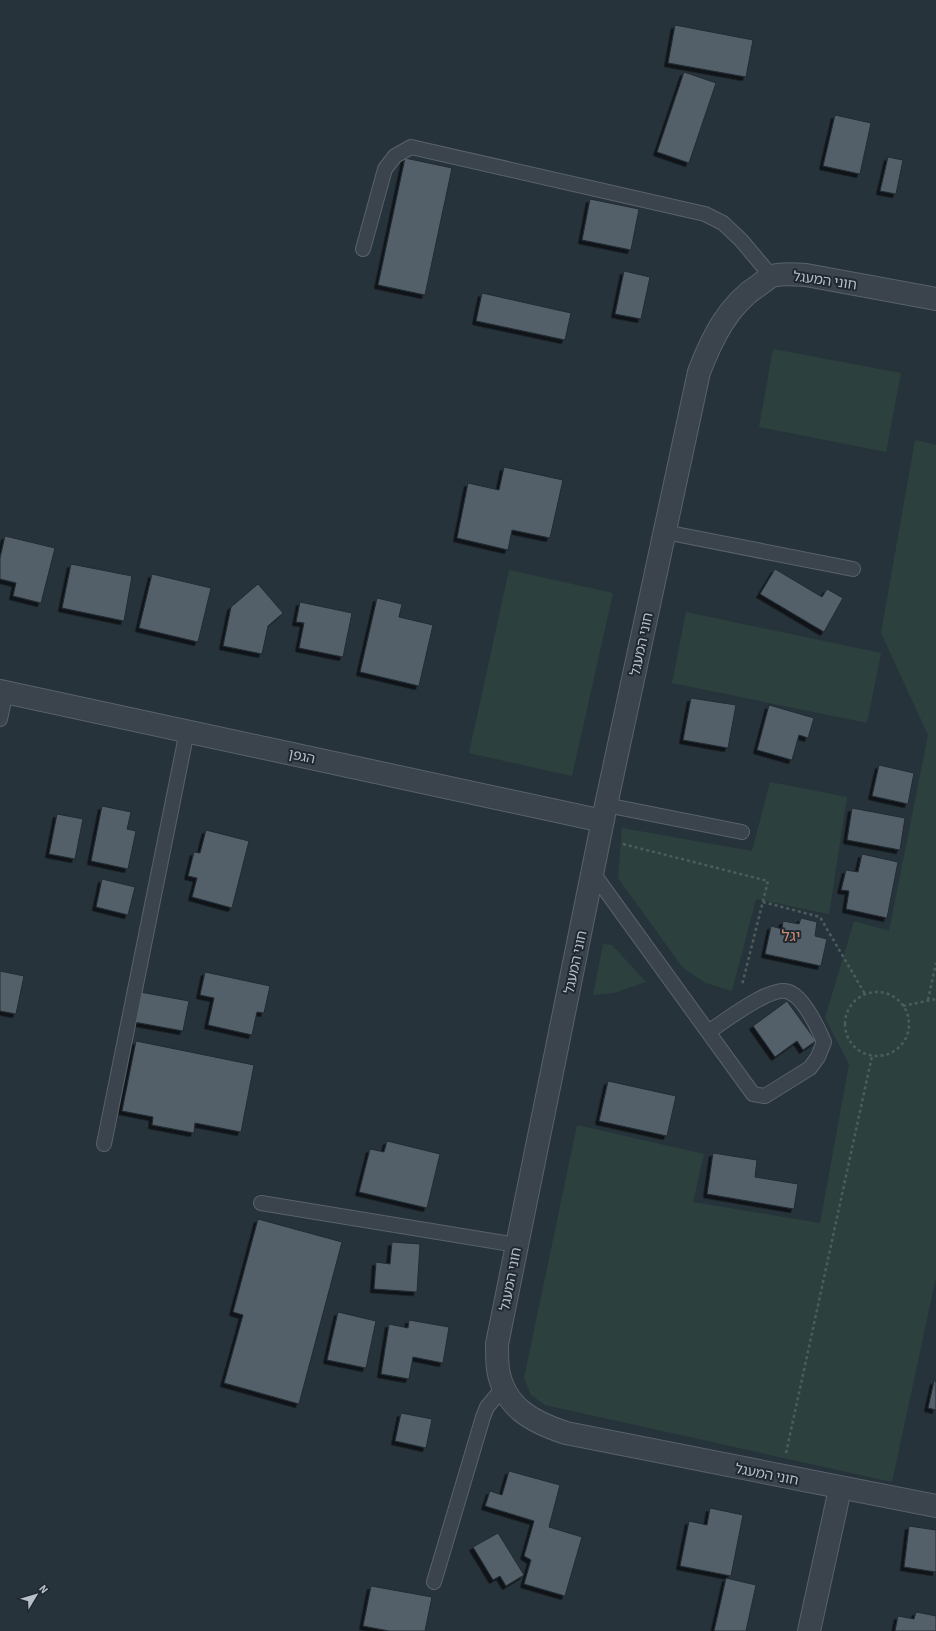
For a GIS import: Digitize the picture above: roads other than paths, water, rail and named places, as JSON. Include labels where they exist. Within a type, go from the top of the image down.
[{"type":"street","name":"חוני המעגל","points":[[936,299],[806,275],[788,274],[772,277],[753,289],[738,302],[714,335],[706,353],[699,372],[603,821],[497,1344],[498,1368],[503,1388],[512,1404],[545,1426],[566,1433],[781,1477],[936,1506]]},
{"type":"street","name":"הגפן","points":[[3,691],[603,821]]},
{"type":"street","points":[[809,1631],[840,1488]]},
{"type":"lane","points":[[363,249],[385,169],[395,156],[411,147],[704,214],[722,223],[741,240],[772,277]]},
{"type":"lane","points":[[665,532],[853,569]]},
{"type":"lane","points":[[0,719],[3,691]]},
{"type":"lane","points":[[104,1144],[187,731]]},
{"type":"lane","points":[[603,821],[742,832]]},
{"type":"lane","points":[[593,873],[708,1032],[753,1094],[765,1096],[810,1068],[818,1056],[824,1042],[819,1028],[799,999],[789,991],[777,991],[764,996],[708,1032]]},
{"type":"lane","points":[[261,1204],[516,1245]]},
{"type":"lane","points":[[434,1582],[482,1417],[487,1407],[503,1388]]},
{"type":"district","name":"יגל","points":[[791,935]]}]
